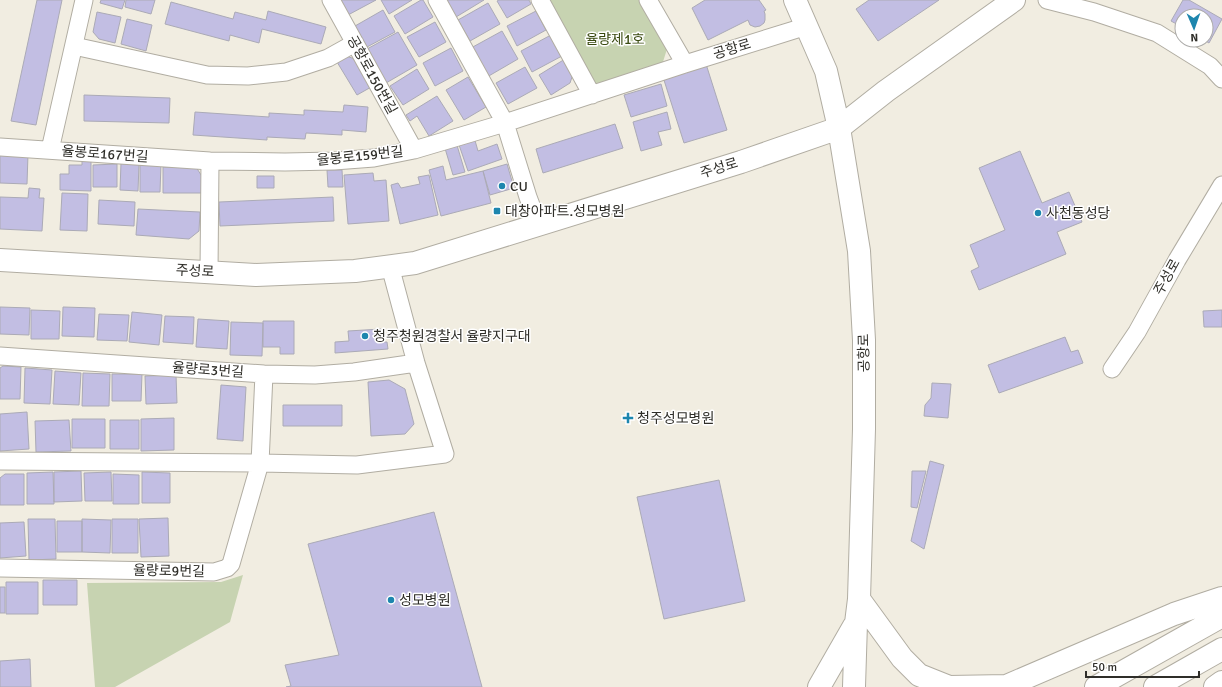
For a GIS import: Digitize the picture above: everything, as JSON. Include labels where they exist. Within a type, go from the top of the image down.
[{"type":"street","points":[[50,150],[84,0]]},
{"type":"street","name":"공항로150번길","points":[[331,0],[414,150]]},
{"type":"street","points":[[437,0],[505,124],[538,224]]},
{"type":"street","points":[[540,0],[592,95]]},
{"type":"street","points":[[648,0],[685,64]]},
{"type":"street","name":"공항로","points":[[795,0],[826,71],[839,128],[859,251],[864,340],[864,429],[859,599],[856,623],[854,687]]},
{"type":"street","name":"주성로","points":[[0,260],[256,275],[355,271],[415,263],[741,162],[839,128],[890,88],[1014,0]]},
{"type":"street","points":[[1047,0],[1094,12],[1157,33],[1210,66],[1222,79]]},
{"type":"street","name":"공항로","points":[[657,74],[807,26]]},
{"type":"street","points":[[74,46],[207,75],[248,76],[286,72],[328,58],[354,43]]},
{"type":"street","name":"율봉로159번길","points":[[210,161],[285,162],[334,161],[374,158],[414,150],[505,124],[657,74]]},
{"type":"street","name":"율봉로167번길","points":[[0,147],[210,161]]},
{"type":"street","points":[[209,272],[210,161]]},
{"type":"street","name":"주성로","points":[[1112,369],[1137,332],[1177,260],[1222,185]]},
{"type":"street","points":[[0,461],[357,465],[445,454],[416,363],[390,266]]},
{"type":"street","name":"율량로3번길","points":[[0,356],[264,374],[315,376],[416,363]]},
{"type":"street","points":[[260,463],[264,374]]},
{"type":"street","name":"율량로9번길","points":[[0,568],[214,572],[227,568],[231,564],[260,463]]},
{"type":"street","points":[[859,599],[902,658],[919,675],[948,687],[1006,687],[1174,614],[1222,598]]},
{"type":"street","points":[[1096,687],[1222,616]]},
{"type":"street","points":[[819,687],[856,623]]},
{"type":"street","points":[[1155,687],[1222,649]]},
{"type":"street","points":[[1215,687],[1222,682]]},
{"type":"green space","name":"율량제1호","points":[[550,0],[639,0],[667,49],[662,65],[595,87]]},
{"type":"green space","points":[[243,575],[230,622],[115,687],[95,687],[87,583],[221,582]]},
{"type":"building","points":[[37,0],[62,0],[36,125],[11,121]]},
{"type":"building","points":[[101,0],[125,0],[122,9],[100,3]]},
{"type":"building","points":[[126,0],[155,0],[151,14],[125,7]]},
{"type":"building","points":[[340,0],[376,0],[348,15]]},
{"type":"building","points":[[381,0],[412,0],[389,14]]},
{"type":"building","points":[[423,0],[433,17],[405,34],[394,16]]},
{"type":"building","points":[[446,0],[484,0],[456,17]]},
{"type":"building","points":[[529,0],[531,4],[507,18],[497,1]]},
{"type":"building","points":[[705,0],[759,0],[766,10],[764,11],[764,23],[755,27],[750,25],[748,20],[708,40],[692,8]]},
{"type":"building","points":[[869,0],[939,0],[878,41],[856,9]]},
{"type":"building","points":[[1183,0],[1189,0],[1203,8],[1178,8]]},
{"type":"building","points":[[171,2],[233,19],[235,12],[266,20],[268,11],[326,27],[321,44],[262,29],[259,43],[230,35],[229,41],[165,24]]},
{"type":"building","points":[[488,3],[500,24],[470,41],[458,20]]},
{"type":"building","points":[[383,10],[395,32],[367,47],[355,26]]},
{"type":"building","points":[[536,11],[546,30],[517,46],[507,26]]},
{"type":"building","points":[[97,12],[121,17],[115,43],[99,39],[93,32]]},
{"type":"building","points":[[1214,14],[1222,19],[1214,34]]},
{"type":"building","points":[[1174,16],[1174,23],[1171,21]]},
{"type":"building","points":[[127,19],[152,25],[146,51],[121,44]]},
{"type":"building","points":[[435,22],[446,42],[419,57],[407,37]]},
{"type":"building","points":[[502,31],[518,59],[487,77],[471,48]]},
{"type":"building","points":[[398,32],[417,65],[386,83],[367,49]]},
{"type":"building","points":[[551,35],[562,56],[532,72],[521,51]]},
{"type":"building","points":[[451,48],[463,71],[435,86],[423,63]]},
{"type":"building","points":[[346,56],[358,60],[373,86],[357,95],[337,62]]},
{"type":"building","points":[[565,59],[573,74],[570,83],[551,95],[539,75]]},
{"type":"building","points":[[706,64],[727,130],[684,143],[663,77]]},
{"type":"building","points":[[525,67],[537,88],[508,104],[496,83]]},
{"type":"building","points":[[417,69],[429,89],[403,105],[390,86]]},
{"type":"building","points":[[468,77],[486,107],[464,120],[446,90]]},
{"type":"building","points":[[661,84],[667,106],[631,117],[624,95]]},
{"type":"building","points":[[84,95],[170,98],[169,123],[84,121]]},
{"type":"building","points":[[437,96],[453,121],[429,136],[417,116],[410,121],[406,115]]},
{"type":"building","points":[[344,105],[368,107],[366,132],[342,130],[342,135],[306,133],[305,139],[267,137],[267,140],[193,135],[195,112],[269,117],[269,113],[304,115],[304,110],[343,112]]},
{"type":"building","points":[[667,112],[671,129],[658,132],[662,145],[641,151],[633,122]]},
{"type":"building","points":[[615,124],[623,148],[543,173],[536,149]]},
{"type":"building","points":[[474,137],[478,151],[497,144],[502,159],[468,171],[458,142]]},
{"type":"building","points":[[456,142],[465,172],[453,175],[444,145]]},
{"type":"building","name":"사천동성당","points":[[1020,151],[1042,203],[1069,192],[1082,222],[1057,232],[1066,254],[979,290],[971,271],[979,267],[970,245],[1005,230],[979,168]]},
{"type":"building","points":[[0,153],[28,154],[27,184],[0,183]]},
{"type":"building","points":[[82,159],[91,159],[91,191],[60,190],[60,174],[69,174],[69,165],[82,165]]},
{"type":"building","points":[[121,163],[139,164],[138,191],[120,190]]},
{"type":"building","points":[[117,164],[117,187],[93,187],[93,165]]},
{"type":"building","points":[[140,164],[161,164],[160,192],[140,192]]},
{"type":"building","points":[[507,164],[514,188],[490,195],[483,171]]},
{"type":"building","points":[[443,166],[446,180],[483,171],[491,203],[441,216],[429,170]]},
{"type":"building","points":[[163,167],[196,167],[203,178],[203,193],[163,193]]},
{"type":"building","points":[[327,170],[342,170],[343,187],[328,187]]},
{"type":"building","points":[[373,173],[374,181],[386,180],[389,221],[348,224],[344,175]]},
{"type":"building","points":[[429,175],[438,215],[400,224],[391,185],[398,183],[401,188],[420,184],[418,177]]},
{"type":"building","points":[[257,176],[274,176],[274,188],[257,188]]},
{"type":"building","points":[[29,188],[40,189],[39,198],[44,198],[42,231],[0,229],[0,197],[28,198]]},
{"type":"building","points":[[62,193],[88,194],[87,231],[60,230]]},
{"type":"building","points":[[333,197],[334,221],[220,226],[219,202]]},
{"type":"building","points":[[99,200],[135,202],[134,226],[98,224]]},
{"type":"building","points":[[138,209],[200,212],[199,231],[189,239],[136,235]]},
{"type":"building","points":[[0,307],[30,308],[29,335],[0,334]]},
{"type":"building","points":[[63,307],[95,308],[94,337],[62,336]]},
{"type":"building","points":[[31,310],[60,311],[59,339],[31,339]]},
{"type":"building","points":[[1222,310],[1222,327],[1204,327],[1203,311]]},
{"type":"building","points":[[132,312],[162,315],[159,345],[129,342]]},
{"type":"building","points":[[99,314],[129,315],[127,341],[97,340]]},
{"type":"building","points":[[165,316],[194,317],[193,344],[163,342]]},
{"type":"building","points":[[198,319],[229,321],[227,349],[196,347]]},
{"type":"building","points":[[263,321],[294,321],[294,354],[280,354],[280,347],[263,347]]},
{"type":"building","points":[[231,322],[263,323],[262,356],[230,355]]},
{"type":"building","name":"청주청원경찰서 율량지구대","points":[[381,329],[382,342],[387,342],[388,349],[335,353],[335,342],[349,341],[348,331]]},
{"type":"building","points":[[1065,337],[1071,352],[1078,350],[1083,363],[999,393],[988,365]]},
{"type":"building","points":[[3,366],[21,367],[20,399],[0,399],[0,368]]},
{"type":"building","points":[[25,368],[52,370],[50,404],[24,403]]},
{"type":"building","points":[[55,371],[81,373],[79,405],[53,404]]},
{"type":"building","points":[[83,373],[110,374],[109,406],[82,406]]},
{"type":"building","points":[[112,374],[142,374],[141,401],[112,401]]},
{"type":"building","points":[[176,375],[177,403],[146,404],[145,376]]},
{"type":"building","points":[[389,380],[405,389],[414,424],[405,434],[371,436],[368,382]]},
{"type":"building","points":[[932,383],[951,384],[948,418],[924,416],[925,405],[931,398]]},
{"type":"building","points":[[221,385],[246,387],[243,441],[217,439]]},
{"type":"building","points":[[283,405],[342,405],[342,426],[283,426]]},
{"type":"building","points":[[27,412],[29,449],[0,451],[0,414]]},
{"type":"building","points":[[174,418],[174,450],[141,451],[141,419]]},
{"type":"building","points":[[72,419],[105,419],[105,448],[72,448]]},
{"type":"building","points":[[69,420],[71,451],[36,452],[35,421]]},
{"type":"building","points":[[110,420],[139,420],[139,449],[110,449]]},
{"type":"building","points":[[930,461],[944,465],[924,549],[911,541]]},
{"type":"building","points":[[81,471],[82,501],[54,502],[54,472]]},
{"type":"building","points":[[912,471],[926,471],[917,508],[911,507]]},
{"type":"building","points":[[53,472],[54,504],[27,504],[27,473]]},
{"type":"building","points":[[111,472],[112,501],[85,501],[84,473]]},
{"type":"building","points":[[142,472],[170,473],[170,503],[142,503]]},
{"type":"building","points":[[5,474],[24,474],[24,505],[0,505],[0,478]]},
{"type":"building","points":[[113,474],[139,475],[139,504],[113,504]]},
{"type":"building","points":[[719,480],[745,601],[664,619],[637,497]]},
{"type":"building","name":"성모병원","points":[[434,512],[482,687],[286,687],[291,686],[285,665],[339,655],[308,544]]},
{"type":"building","points":[[168,518],[169,556],[141,557],[139,519]]},
{"type":"building","points":[[28,519],[55,519],[56,559],[29,560]]},
{"type":"building","points":[[82,519],[111,520],[110,553],[82,552]]},
{"type":"building","points":[[112,519],[138,519],[138,553],[112,553]]},
{"type":"building","points":[[57,521],[82,521],[82,552],[57,552]]},
{"type":"building","points":[[24,522],[26,556],[0,558],[0,523]]},
{"type":"building","points":[[43,580],[77,580],[77,605],[43,605]]},
{"type":"building","points":[[6,582],[38,582],[38,614],[6,614]]},
{"type":"building","points":[[0,587],[5,587],[5,613],[0,613]]},
{"type":"building","points":[[30,659],[31,687],[0,687],[0,661]]},
{"type":"place","name":"CU","points":[[502,186]]},
{"type":"place","name":"대창아파트.성모병원","points":[[497,211]]},
{"type":"place","name":"사천동성당","points":[[1038,213]]},
{"type":"place","name":"청주청원경찰서 율량지구대","points":[[365,336]]},
{"type":"place","name":"청주성모병원","points":[[628,418]]},
{"type":"place","name":"성모병원","points":[[391,600]]}]
